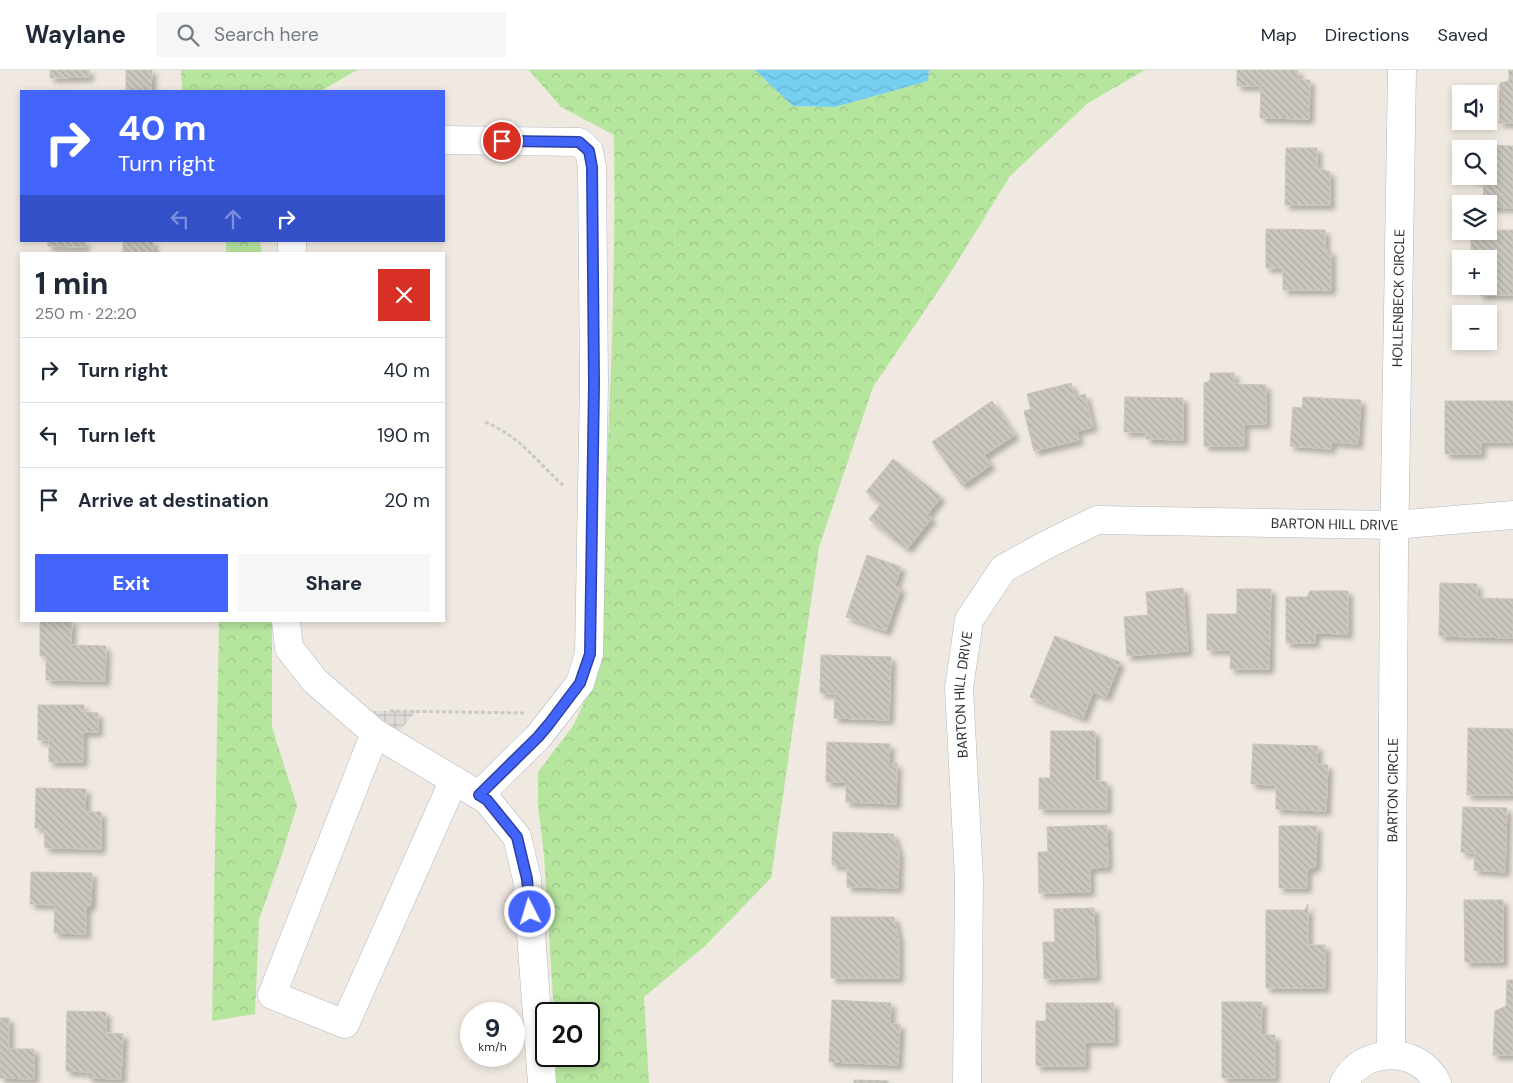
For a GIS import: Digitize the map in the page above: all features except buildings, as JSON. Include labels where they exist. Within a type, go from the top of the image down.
[{"type":"street","name":"HOLLENBECK CIRCLE","points":[[1394,525],[1402,70]]},
{"type":"street","points":[[445,140],[579,142],[589,151],[592,167],[594,383],[590,654],[580,683],[544,729],[479,795]]},
{"type":"street","name":"BARTON HILL DRIVE","points":[[967,1083],[969,879],[959,688],[969,620],[1003,570],[1046,545],[1097,520],[1394,525],[1429,524],[1513,515]]},
{"type":"street","name":"BARTON CIRCLE","points":[[1392,1054],[1394,525]]},
{"type":"street","points":[[286,622],[285,629],[289,648],[314,681],[378,722],[454,780],[487,800],[517,837],[527,879],[542,1083]]},
{"type":"street","points":[[378,722],[272,994],[345,1024],[454,780]]},
{"type":"street","points":[[1344,1083],[1357,1066],[1373,1057],[1392,1054],[1408,1057],[1423,1065],[1437,1083]]},
{"type":"path","points":[[484,422],[508,434],[522,444],[568,489]]},
{"type":"path","points":[[378,722],[532,713]]},
{"type":"green space","points":[[181,70],[357,70],[323,90],[182,90]]},
{"type":"green space","points":[[529,70],[755,70],[793,106],[835,107],[928,81],[929,70],[1145,70],[1088,103],[1010,176],[951,272],[873,387],[819,547],[771,878],[705,946],[644,997],[649,1083],[556,1083],[556,1067],[600,1067],[600,1002],[553,1002],[544,855],[538,806],[538,772],[573,726],[597,675],[614,270],[614,135],[561,107]]},
{"type":"green space","points":[[226,242],[260,242],[262,252],[226,252]]},
{"type":"green space","points":[[219,622],[272,622],[272,727],[297,806],[259,920],[255,1014],[212,1021]]},
{"type":"shaded area","points":[[372,711],[416,711],[398,733]]},
{"type":"water","points":[[755,70],[929,70],[928,81],[835,107],[793,106]]},
{"type":"route","points":[[502,141],[579,142],[589,151],[592,167],[594,383],[590,654],[580,683],[549,724],[479,795],[487,800],[517,837],[527,879],[530,912]]}]
